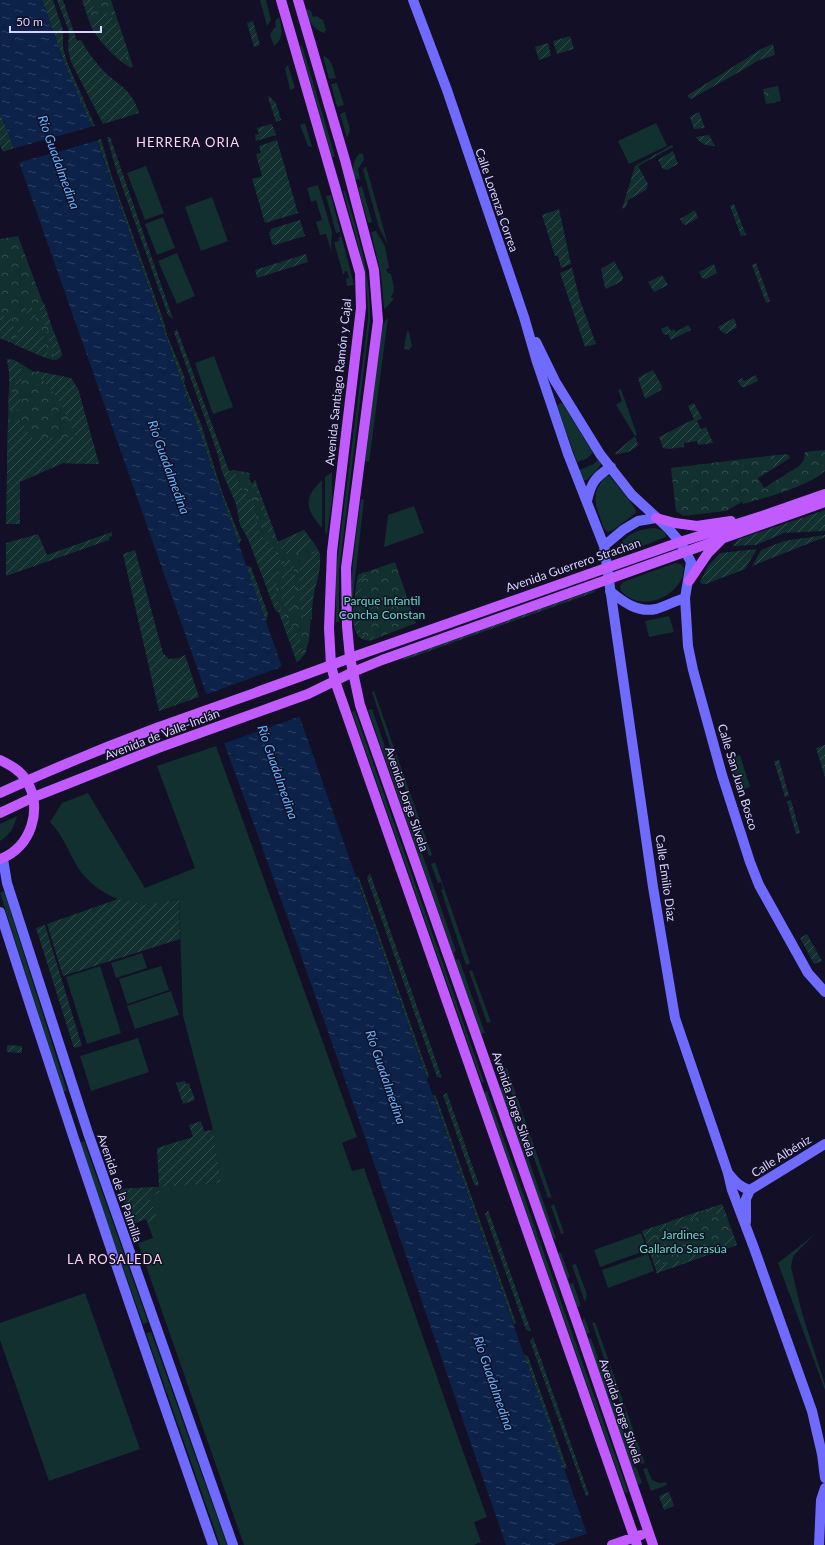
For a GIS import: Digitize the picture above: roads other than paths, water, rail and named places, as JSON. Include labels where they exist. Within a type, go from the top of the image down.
[{"type":"main road","name":"Avenida Santiago Ramón y Cajal","points":[[281,0],[360,273],[361,308],[332,552],[329,628],[331,665],[335,681]]},
{"type":"main road","points":[[298,0],[346,166],[375,277],[378,321],[346,568],[347,626],[353,672]]},
{"type":"main road","name":"Calle Lorenza Correa","points":[[413,0],[447,90],[571,461],[604,546],[609,579]]},
{"type":"main road","name":"Calle Lorenza Correa","points":[[524,317],[555,381],[600,454],[632,496],[668,528],[686,552]]},
{"type":"main road","name":"Calle Lorenza Correa","points":[[537,362],[542,365],[555,381]]},
{"type":"main road","points":[[587,501],[590,487],[599,475],[611,467]]},
{"type":"main road","name":"Avenida Guerrero Strachan","points":[[331,665],[680,542],[825,494]]},
{"type":"main road","name":"Avenida Guerrero Strachan","points":[[335,681],[353,672],[825,502]]},
{"type":"main road","points":[[604,546],[623,530],[638,521],[656,518],[675,523],[698,526],[762,516]]},
{"type":"main road","points":[[689,581],[708,553],[722,539]]},
{"type":"main road","name":"Calle San Juan Bosco","points":[[686,552],[691,562],[685,598],[687,635],[693,670],[722,775],[759,885],[804,967],[825,992]]},
{"type":"main road","name":"Calle Emilio Díaz","points":[[609,579],[644,812],[653,887],[675,1018],[728,1173],[732,1190],[759,1261],[812,1411],[822,1454],[825,1478]]},
{"type":"main road","points":[[610,591],[624,602],[640,609],[655,609],[685,598]]},
{"type":"main road","name":"Avenida de Valle-Inclán","points":[[0,793],[47,771],[158,727],[302,677],[331,665]]},
{"type":"main road","name":"Avenida Jorge Silvela","points":[[353,672],[360,705],[571,1304],[653,1545]]},
{"type":"main road","name":"Avenida de Valle-Inclán","points":[[0,813],[34,797],[158,748],[308,694],[335,681]]},
{"type":"main road","points":[[335,681],[636,1541]]},
{"type":"main road","points":[[0,760],[18,770],[27,781],[34,797],[33,823],[23,843],[15,851],[1,859]]},
{"type":"main road","name":"Avenida de la Palmilla","points":[[1,859],[7,883],[88,1133],[233,1545]]},
{"type":"main road","points":[[0,912],[64,1112],[213,1545]]},
{"type":"main road","name":"Calle Albéniz","points":[[750,1190],[825,1144]]},
{"type":"main road","name":"Calle Emilio Díaz","points":[[728,1173],[735,1182],[743,1188],[750,1190],[746,1199],[746,1227]]},
{"type":"main road","points":[[819,1545],[821,1500],[825,1488]]},
{"type":"main road","points":[[612,1545],[636,1541],[649,1533]]},
{"type":"water","name":"Río Guadalmedina","points":[[0,0],[42,0],[66,67],[92,127],[591,1545],[506,1545],[326,1026],[214,716],[14,148],[0,113]]},
{"type":"district","name":"HERRERA ORIA","points":[[188,142]]},
{"type":"district","name":"LA ROSALEDA","points":[[115,1259]]},
{"type":"park label","name":"Parque Infantil Concha Constan","points":[[382,607]]},
{"type":"park label","name":"Jardines Gallardo Sarasúa","points":[[683,1241]]}]
